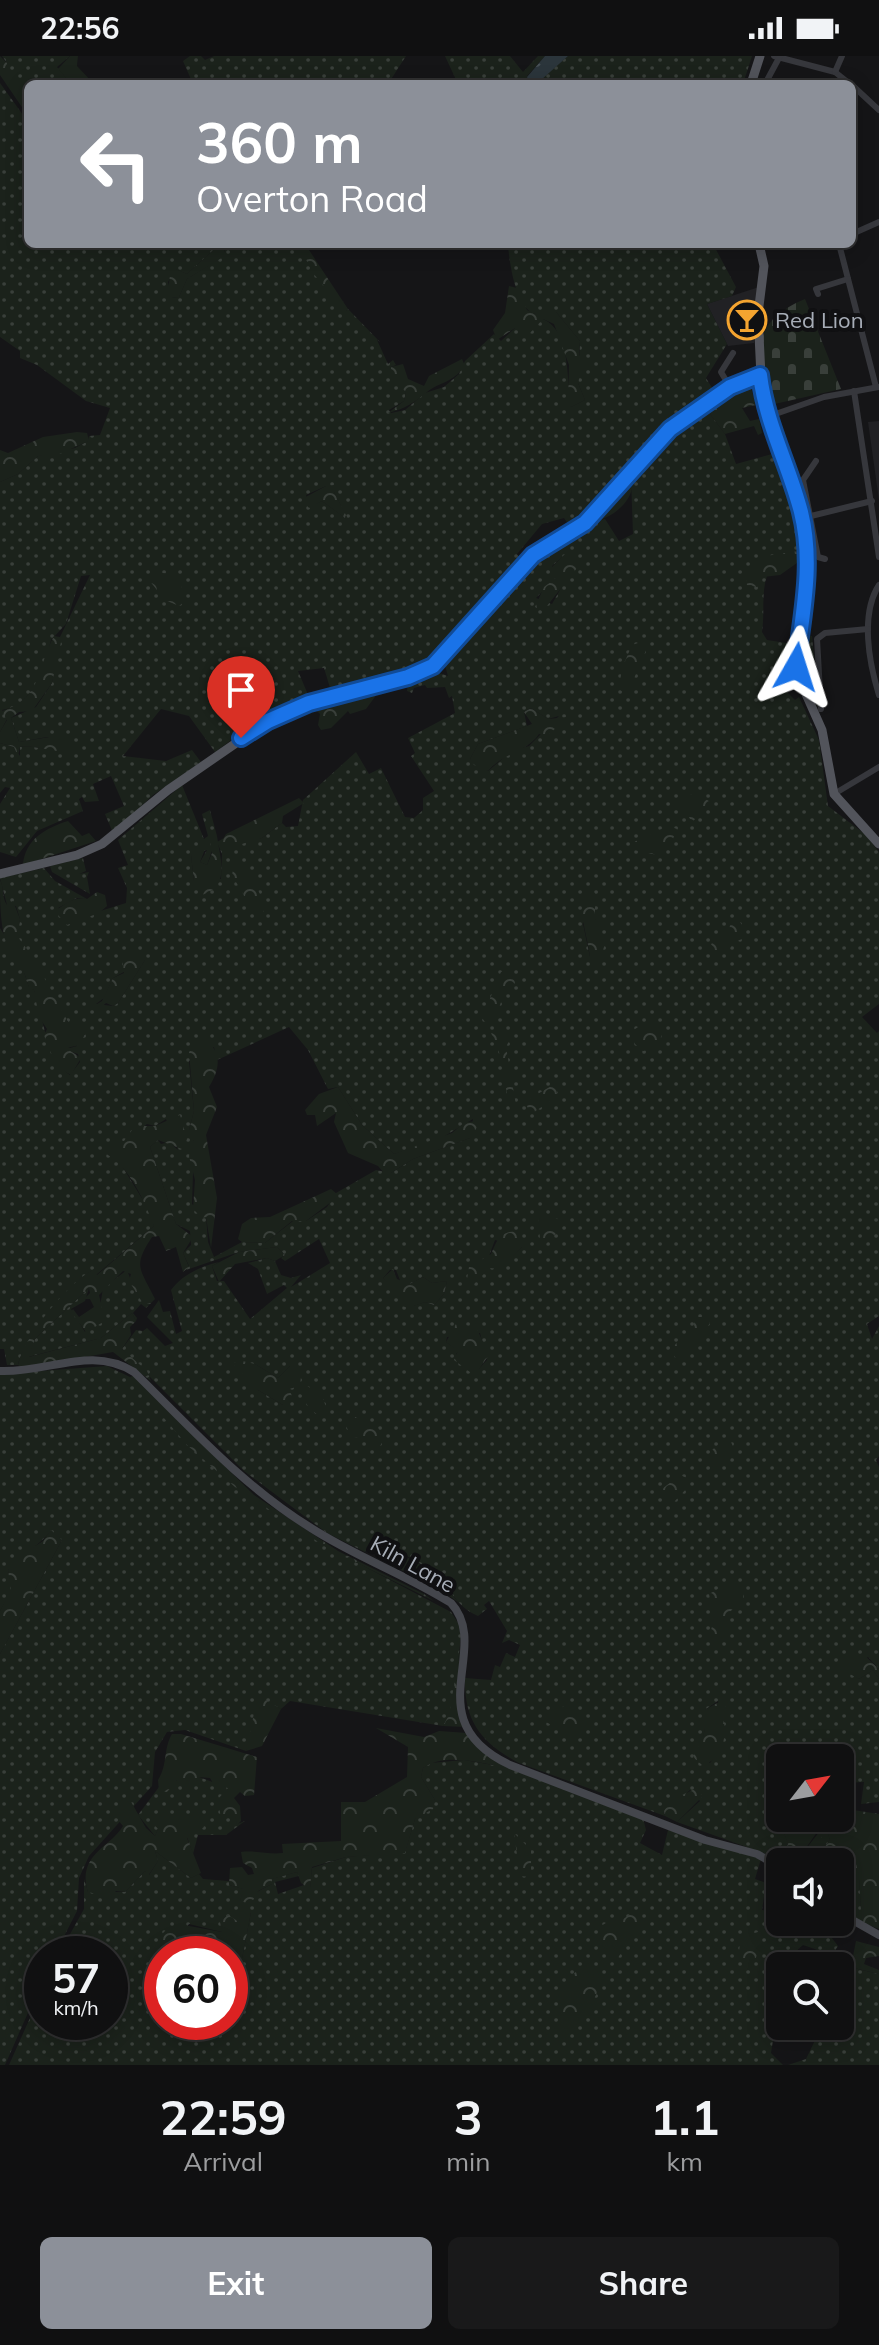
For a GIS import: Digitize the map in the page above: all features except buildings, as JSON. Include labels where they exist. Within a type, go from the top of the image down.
[{"type":"main road","points":[[752,80],[760,56]]},
{"type":"main road","points":[[760,248],[764,266],[758,314],[760,375],[767,417],[801,511],[809,566],[796,667],[822,730],[834,794],[879,844]]},
{"type":"main road","points":[[0,874],[68,857],[102,844],[168,790],[268,721],[327,697],[408,677],[433,666],[533,555],[585,523],[670,429],[730,387],[760,375]]},
{"type":"main road","name":"Kiln Lane","points":[[0,1371],[36,1370],[93,1358],[115,1362],[134,1372],[239,1476],[267,1498],[313,1529],[451,1603],[459,1611],[465,1629],[460,1672],[464,1720],[485,1751],[510,1765],[705,1840],[766,1859]]},
{"type":"main road","points":[[854,1921],[879,1935]]},
{"type":"street","points":[[835,72],[842,56]]},
{"type":"street","points":[[767,80],[778,57],[835,72],[845,80]]},
{"type":"street","points":[[856,89],[879,110]]},
{"type":"street","points":[[856,232],[879,222]]},
{"type":"street","points":[[767,417],[877,387],[840,248]]},
{"type":"street","points":[[818,294],[816,289],[848,279]]},
{"type":"street","points":[[730,387],[719,371],[733,353]]},
{"type":"street","points":[[854,391],[879,557]]},
{"type":"street","points":[[816,461],[803,480],[820,558]]},
{"type":"street","points":[[811,516],[872,501]]},
{"type":"street","points":[[878,690],[868,629],[871,598],[879,585]]},
{"type":"street","points":[[823,703],[817,639],[825,633],[868,629]]},
{"type":"street","points":[[834,794],[879,767]]},
{"type":"shaded area","points":[[759,287],[754,343],[728,346],[707,304]]},
{"type":"shaded area","points":[[879,421],[879,500],[868,422]]},
{"type":"green space","points":[[0,56],[7,63],[7,72],[17,78],[24,89],[21,96],[24,98],[24,110],[0,75]]},
{"type":"green space","points":[[2,56],[70,56],[57,67],[68,80],[24,80],[24,98],[20,97],[6,72],[7,63]]},
{"type":"green space","points":[[70,56],[78,56],[77,66],[90,80],[68,80],[58,69]]},
{"type":"green space","points":[[190,56],[201,56],[205,60],[214,56],[406,56],[391,80],[191,80],[183,61]]},
{"type":"green space","points":[[445,56],[510,56],[523,72],[538,56],[545,56],[527,76],[528,80],[456,80]]},
{"type":"green space","points":[[568,56],[752,56],[744,80],[540,80]]},
{"type":"green space","points":[[0,83],[24,116],[24,248],[216,248],[187,274],[175,269],[168,282],[172,298],[179,297],[187,279],[222,257],[225,250],[301,248],[346,311],[348,309],[380,342],[377,340],[388,364],[393,360],[396,365],[391,367],[406,392],[404,401],[389,410],[391,413],[405,410],[425,393],[444,387],[459,374],[465,361],[494,334],[501,341],[515,328],[543,319],[552,325],[563,346],[571,407],[585,400],[578,383],[580,341],[556,312],[536,314],[523,304],[515,284],[508,248],[715,248],[736,287],[732,296],[707,304],[727,344],[706,378],[714,391],[691,405],[654,439],[607,494],[571,528],[564,518],[542,524],[517,554],[521,560],[432,661],[398,676],[331,691],[324,668],[298,671],[309,697],[257,721],[215,752],[189,716],[161,709],[123,756],[166,761],[192,750],[201,762],[153,795],[113,833],[105,814],[124,806],[111,776],[93,784],[99,801],[79,799],[83,811],[37,831],[16,857],[0,852],[0,804],[10,788],[5,787],[0,793],[0,743],[14,747],[20,756],[20,747],[61,749],[73,742],[47,737],[19,742],[11,718],[36,707],[52,683],[60,637],[90,575],[81,576],[66,624],[51,640],[35,687],[18,706],[2,710],[7,719],[0,732],[0,482],[18,474],[38,456],[75,448],[88,441],[89,436],[100,435],[110,408],[86,401],[37,365],[20,358],[20,351],[0,337]],"holes":[[[326,486],[334,492],[348,520],[322,501],[309,507],[306,495]]]},
{"type":"green space","points":[[216,248],[229,248],[225,249],[223,257],[187,279],[179,297],[171,298],[168,291],[171,267],[187,274]]},
{"type":"green space","points":[[300,248],[308,248],[348,309],[345,312],[313,273]]},
{"type":"green space","points":[[509,286],[517,288],[527,310],[535,314],[543,309],[556,312],[580,341],[579,355],[583,361],[578,383],[585,400],[571,407],[568,401],[569,365],[554,324],[543,319],[529,334],[515,328],[497,340],[493,330],[505,313]]},
{"type":"green space","points":[[805,299],[841,389],[770,405],[761,369],[762,340],[766,328],[775,317]]},
{"type":"green space","points":[[462,359],[465,366],[455,376],[409,405],[388,413],[404,401],[406,392],[391,377],[391,367],[403,364],[408,379],[424,386],[429,376]]},
{"type":"green space","points":[[750,385],[756,405],[742,408],[750,421],[759,419],[762,433],[758,435],[754,426],[725,434],[704,406],[728,390]]},
{"type":"green space","points":[[704,406],[725,434],[736,464],[776,453],[793,503],[804,558],[799,551],[768,559],[763,577],[767,576],[762,632],[767,640],[793,644],[792,652],[785,652],[781,660],[779,678],[795,700],[799,697],[819,740],[828,806],[866,835],[879,852],[879,1004],[862,1017],[877,1033],[879,1031],[879,1316],[867,1324],[872,1339],[879,1326],[879,1456],[876,1460],[879,1467],[879,1669],[868,1657],[846,1670],[859,1679],[873,1670],[879,1679],[879,1802],[861,1804],[864,1782],[854,1782],[854,1744],[766,1744],[766,1832],[784,1832],[788,1843],[787,1848],[766,1848],[766,1854],[677,1822],[700,1801],[690,1790],[664,1811],[665,1816],[519,1763],[495,1747],[485,1739],[472,1719],[465,1678],[491,1680],[495,1665],[500,1667],[506,1653],[515,1657],[520,1645],[509,1640],[502,1643],[507,1631],[489,1601],[484,1605],[487,1609],[478,1616],[464,1607],[433,1573],[410,1558],[395,1550],[389,1553],[372,1543],[365,1552],[327,1533],[244,1471],[122,1349],[136,1330],[147,1328],[165,1346],[173,1343],[147,1317],[159,1300],[163,1312],[170,1311],[176,1334],[182,1331],[171,1290],[199,1269],[219,1262],[212,1266],[217,1281],[224,1281],[250,1319],[287,1288],[284,1285],[267,1294],[258,1269],[248,1263],[267,1258],[275,1261],[281,1275],[291,1278],[301,1275],[291,1287],[330,1263],[319,1239],[285,1261],[281,1258],[285,1255],[277,1247],[239,1252],[186,1270],[189,1266],[183,1253],[191,1245],[190,1231],[176,1224],[150,1147],[158,1140],[161,1144],[169,1142],[178,1150],[166,1119],[155,1126],[147,1124],[108,1155],[117,1158],[151,1213],[154,1226],[96,1275],[93,1270],[83,1277],[60,1299],[29,1341],[18,1365],[7,1365],[4,1349],[0,1349],[0,928],[20,960],[29,987],[34,990],[50,1048],[70,1075],[80,1062],[78,1054],[57,1047],[60,1043],[70,1048],[77,1046],[85,1034],[82,1022],[68,1022],[17,937],[20,919],[16,906],[7,905],[0,878],[44,868],[55,881],[87,899],[77,898],[58,908],[81,917],[126,903],[127,888],[118,868],[128,865],[118,840],[182,785],[204,839],[208,836],[202,814],[210,810],[217,836],[207,865],[200,862],[207,850],[191,855],[194,881],[221,879],[222,854],[217,842],[224,838],[221,844],[262,838],[282,823],[286,827],[298,826],[303,800],[356,752],[369,774],[381,768],[405,817],[414,818],[423,810],[423,798],[434,791],[411,756],[415,753],[408,738],[455,713],[452,696],[449,698],[445,687],[427,688],[425,685],[414,688],[412,693],[407,691],[408,683],[436,672],[448,676],[444,662],[530,562],[571,540],[594,521],[605,519],[619,541],[633,534],[631,478],[666,437]],"holes":[[[567,553],[565,581],[552,604],[536,598],[556,578],[552,566]],[[531,708],[548,719],[559,716],[529,746],[513,750],[488,771],[470,759],[478,744],[527,726],[524,712]],[[595,894],[595,919],[600,938],[590,957],[583,924]],[[145,960],[118,1003],[113,1006],[96,1004],[104,998],[113,978]],[[289,1027],[308,1050],[328,1089],[338,1087],[362,1125],[394,1154],[438,1140],[473,1119],[470,1138],[413,1159],[391,1173],[376,1170],[336,1193],[327,1207],[306,1221],[293,1221],[265,1243],[242,1242],[214,1257],[208,1242],[206,1216],[192,1204],[194,1141],[189,1130],[194,1111],[189,1061],[214,1047],[217,1060]],[[495,1240],[522,1247],[500,1268],[489,1267],[482,1275]],[[390,1270],[396,1270],[403,1288],[423,1277],[432,1283],[447,1281],[444,1294],[434,1305],[425,1302],[413,1306],[383,1278]],[[480,1333],[487,1360],[477,1371],[456,1354],[459,1351],[446,1342],[447,1337]],[[255,1364],[278,1378],[290,1366],[289,1389],[283,1405],[258,1390]],[[718,1701],[724,1734],[720,1748],[710,1763],[696,1751],[703,1744],[706,1709]]]},
{"type":"green space","points":[[87,433],[89,441],[57,455],[38,456],[18,474],[0,482],[0,450],[8,453],[43,437]]},
{"type":"green space","points":[[631,478],[631,493],[622,506],[594,521]]},
{"type":"green space","points":[[335,485],[334,492],[349,521],[322,501],[309,508],[302,499],[326,486]]},
{"type":"green space","points":[[799,551],[804,558],[780,575],[763,577],[757,587],[747,585],[745,575],[759,557]]},
{"type":"green space","points":[[567,552],[577,557],[577,568],[543,611],[535,607],[544,587],[556,578],[551,574],[552,567]]},
{"type":"green space","points":[[161,573],[179,582],[184,602],[179,606],[165,600],[149,580]]},
{"type":"green space","points":[[801,635],[812,636],[820,711],[801,678]]},
{"type":"green space","points":[[54,636],[60,637],[61,642],[52,683],[32,711],[19,712],[11,718],[19,742],[56,736],[80,744],[79,748],[66,752],[20,747],[18,756],[14,747],[0,743],[0,732],[7,720],[2,711],[25,699],[32,690]]},
{"type":"green space","points":[[641,642],[647,648],[629,690],[622,691],[619,689],[622,668],[632,645]]},
{"type":"green space","points":[[380,690],[366,709],[350,714],[348,711],[331,728],[321,730],[318,725],[320,714],[314,708],[316,705]]},
{"type":"green space","points":[[531,708],[548,719],[568,717],[547,736],[539,734],[528,745],[488,771],[474,765],[470,759],[478,744],[532,724],[524,712]]},
{"type":"green space","points":[[696,793],[712,803],[692,822],[677,798]]},
{"type":"green space","points":[[299,798],[304,803],[283,816],[282,823],[262,838],[225,849],[220,844],[226,834]]},
{"type":"green space","points":[[68,821],[82,836],[89,833],[96,841],[23,865],[32,841],[52,827]]},
{"type":"green space","points":[[668,826],[677,829],[670,846],[657,855],[635,850],[634,842]]},
{"type":"green space","points":[[217,836],[222,871],[217,885],[202,895],[194,881],[191,855],[199,846],[207,844],[200,862],[207,865],[212,853],[210,842]]},
{"type":"green space","points":[[83,858],[86,871],[79,874],[89,872],[90,894],[52,872],[50,866]]},
{"type":"green space","points":[[238,864],[253,879],[263,901],[264,911],[260,915],[254,913],[232,875],[234,865]]},
{"type":"green space","points":[[0,880],[5,902],[7,905],[13,901],[20,919],[18,937],[36,962],[68,1022],[82,1022],[88,1027],[80,1045],[66,1048],[81,1058],[71,1075],[61,1068],[51,1052],[34,990],[29,988],[26,976],[6,942],[1,916]]},
{"type":"green space","points":[[588,890],[595,893],[595,919],[602,926],[600,938],[605,944],[600,959],[596,960],[590,957],[584,924],[583,908]]},
{"type":"green space","points":[[97,892],[105,895],[107,906],[99,913],[67,925],[58,915],[58,909],[65,904],[75,899],[87,899]]},
{"type":"green space","points":[[732,922],[740,922],[745,929],[745,938],[734,942],[726,954],[716,953],[711,944],[727,932]]},
{"type":"green space","points":[[133,947],[144,954],[145,960],[118,1003],[113,1006],[106,1003],[96,1012],[92,1007],[102,1001],[113,978],[124,973],[122,957]]},
{"type":"green space","points":[[511,970],[515,983],[503,996],[496,1017],[485,1022],[482,1018],[501,972]]},
{"type":"green space","points":[[649,1020],[664,1028],[657,1043],[643,1051],[635,1044],[632,1031]]},
{"type":"green space","points":[[491,1033],[513,1033],[506,1047],[517,1111],[510,1109],[498,1047]]},
{"type":"green space","points":[[199,1041],[207,1041],[212,1046],[218,1063],[209,1087],[217,1107],[206,1135],[217,1198],[211,1248],[206,1217],[202,1218],[193,1209],[195,1180],[189,1156],[194,1141],[188,1134],[194,1111],[189,1052]]},
{"type":"green space","points":[[553,1085],[559,1089],[554,1099],[534,1112],[527,1107],[529,1099]]},
{"type":"green space","points":[[338,1087],[362,1125],[394,1154],[452,1133],[465,1122],[481,1121],[470,1138],[413,1159],[391,1173],[384,1173],[378,1166],[348,1153],[334,1122],[336,1113],[317,1126],[315,1115],[307,1115],[305,1110],[319,1094]]},
{"type":"green space","points":[[180,1115],[187,1139],[182,1149],[158,1140],[150,1147],[176,1224],[193,1237],[183,1253],[189,1267],[183,1272],[176,1247],[166,1251],[159,1236],[152,1237],[140,1261],[142,1273],[155,1299],[150,1304],[142,1302],[129,1281],[131,1274],[123,1271],[99,1295],[105,1321],[86,1332],[71,1312],[73,1309],[79,1317],[94,1307],[90,1299],[84,1299],[90,1293],[89,1288],[35,1339],[29,1357],[101,1338],[132,1313],[136,1321],[130,1327],[131,1335],[122,1349],[147,1371],[151,1381],[113,1352],[22,1368],[18,1365],[29,1340],[60,1298],[94,1269],[97,1275],[154,1226],[135,1185],[121,1166],[105,1153],[105,1147],[114,1140],[124,1141],[135,1126],[155,1126]]},
{"type":"green space","points":[[331,1189],[337,1194],[335,1199],[306,1221],[292,1221],[265,1243],[238,1239],[242,1224],[251,1218],[270,1217]]},
{"type":"green space","points":[[537,1209],[566,1223],[541,1249]]},
{"type":"green space","points":[[516,1231],[522,1235],[522,1247],[500,1269],[489,1268],[474,1284],[467,1280],[469,1267],[491,1254],[502,1235]]},
{"type":"green space","points":[[277,1247],[285,1255],[275,1261],[267,1258],[235,1264],[219,1282],[212,1266],[239,1252]]},
{"type":"green space","points":[[393,1269],[397,1279],[404,1282],[404,1287],[423,1277],[432,1283],[447,1281],[444,1294],[434,1305],[425,1302],[408,1308],[400,1305],[399,1296],[383,1278]]},
{"type":"green space","points":[[127,1270],[135,1291],[150,1304],[146,1308],[141,1304],[133,1313],[136,1321],[132,1313],[101,1338],[28,1357],[35,1339],[89,1288],[85,1301],[71,1309],[85,1332],[100,1307],[103,1288]]},
{"type":"green space","points":[[695,1317],[703,1317],[710,1323],[694,1347],[677,1360],[671,1351],[677,1342],[693,1333]]},
{"type":"green space","points":[[456,1324],[476,1327],[489,1355],[477,1372],[470,1372],[454,1360],[458,1351],[446,1342]]},
{"type":"green space","points":[[238,1360],[255,1364],[278,1378],[290,1366],[296,1367],[301,1376],[300,1386],[289,1389],[292,1396],[289,1404],[283,1405],[258,1390],[233,1364]]},
{"type":"green space","points":[[107,1366],[130,1377],[241,1488],[337,1552],[451,1612],[460,1626],[461,1636],[452,1716],[443,1726],[290,1701],[281,1709],[267,1702],[246,1751],[185,1730],[167,1732],[155,1752],[152,1786],[89,1856],[79,1878],[77,1911],[64,1936],[24,1936],[24,2022],[5,2065],[0,2065],[0,1654],[62,1540],[51,1531],[8,1570],[12,1590],[0,1611],[0,1374]]},
{"type":"green space","points":[[133,1376],[254,1495],[338,1551],[434,1601],[329,1549],[235,1487],[187,1445],[136,1385],[130,1377]]},
{"type":"green space","points":[[306,1385],[322,1396],[326,1407],[320,1416],[303,1398],[300,1390]]},
{"type":"green space","points":[[355,1417],[378,1428],[384,1439],[379,1448],[367,1437],[352,1438],[346,1426]]},
{"type":"green space","points":[[731,1442],[734,1449],[730,1460],[712,1467],[707,1462],[709,1455],[715,1447]]},
{"type":"green space","points":[[680,1475],[689,1479],[688,1487],[674,1502],[664,1500],[662,1489]]},
{"type":"green space","points":[[51,1530],[62,1540],[0,1654],[0,1611],[11,1590],[8,1570],[12,1561],[43,1541]]},
{"type":"green space","points":[[394,1550],[433,1572],[459,1603],[440,1589],[387,1563],[386,1558]]},
{"type":"green space","points":[[733,1581],[744,1589],[744,1597],[729,1613],[729,1632],[724,1638],[714,1639],[710,1635],[714,1617],[709,1594]]},
{"type":"green space","points":[[460,1650],[459,1696],[465,1727],[443,1726],[449,1715]]},
{"type":"green space","points":[[863,1654],[879,1669],[879,1679],[873,1670],[859,1679],[839,1668],[848,1658]]},
{"type":"green space","points":[[252,1692],[281,1709],[262,1746],[246,1751],[256,1704]]},
{"type":"green space","points":[[723,1700],[728,1712],[723,1718],[725,1732],[722,1747],[709,1763],[702,1765],[693,1757],[704,1735],[701,1720],[706,1709]]},
{"type":"green space","points":[[569,1703],[585,1726],[572,1736],[546,1722],[549,1715]]},
{"type":"green space","points":[[376,1728],[424,1737],[439,1731],[467,1733],[484,1753],[496,1761],[494,1765],[448,1760],[423,1768],[421,1777],[435,1800],[433,1809],[415,1819],[405,1853],[346,1857],[312,1867],[310,1889],[301,1883],[297,1872],[272,1879],[272,1884],[258,1891],[251,1904],[240,1901],[243,1889],[229,1885],[230,1868],[242,1867],[248,1875],[254,1874],[252,1868],[243,1863],[241,1852],[283,1853],[282,1844],[341,1841],[341,1802],[365,1802],[407,1777],[408,1747]]},
{"type":"green space","points":[[172,1734],[257,1757],[254,1795],[245,1796],[240,1792],[234,1798],[240,1806],[241,1821],[237,1825],[235,1817],[221,1819],[218,1799],[228,1788],[213,1783],[210,1778],[199,1777],[190,1784],[177,1780],[167,1792],[159,1791],[158,1780]]},
{"type":"green space","points":[[464,1760],[493,1765],[496,1761],[643,1818],[646,1830],[640,1843],[662,1855],[668,1830],[761,1859],[755,1879],[766,1883],[762,1910],[766,1911],[766,1936],[830,1936],[838,1946],[834,1952],[803,1945],[795,1952],[766,1952],[766,2040],[773,2040],[771,2053],[783,2065],[9,2065],[24,2031],[24,2040],[128,2040],[128,1936],[69,1936],[84,1909],[84,1879],[88,1892],[125,1892],[145,1871],[149,1875],[158,1861],[155,1851],[191,1878],[199,1874],[203,1879],[229,1881],[229,1885],[244,1889],[240,1901],[272,1884],[271,1879],[297,1872],[299,1876],[275,1882],[278,1894],[304,1885],[310,1888],[312,1868],[346,1857],[405,1852],[415,1819],[435,1800],[421,1777],[423,1768],[430,1763]]},
{"type":"green space","points":[[199,1777],[229,1788],[237,1824],[245,1821],[226,1835],[198,1835],[193,1854],[187,1837],[158,1829],[155,1836],[138,1815],[159,1787],[159,1791],[177,1780]]},
{"type":"green space","points":[[695,1789],[703,1796],[677,1822],[665,1816],[664,1811],[671,1800]]},
{"type":"green space","points":[[122,1799],[130,1800],[146,1828],[155,1836],[158,1829],[152,1822],[158,1813],[199,1817],[204,1827],[187,1838],[201,1873],[191,1878],[155,1851],[158,1861],[148,1876],[145,1871],[125,1892],[116,1891],[110,1897],[88,1892],[86,1879],[91,1860],[123,1826],[118,1820]]},
{"type":"green space","points":[[854,1810],[879,1814],[879,1929],[854,1919],[861,1909],[859,1878],[854,1880],[854,1848],[824,1848],[830,1840],[827,1832],[854,1832]]},
{"type":"green space","points":[[784,1832],[817,1832],[806,1848],[786,1848],[788,1844]]},
{"type":"green space","points":[[819,1832],[826,1832],[812,1848],[807,1848]]},
{"type":"green space","points":[[828,1832],[830,1840],[824,1848],[811,1848]]},
{"type":"green space","points":[[514,1833],[531,1850],[531,1877],[520,1876]]},
{"type":"green space","points":[[859,1877],[861,1910],[854,1919],[854,1880]]},
{"type":"green space","points":[[636,1910],[642,1919],[616,1961],[597,1941],[601,1926],[614,1918],[622,1920]]},
{"type":"green space","points":[[251,1912],[246,1936],[160,1936],[167,1929],[173,1933],[178,1924],[222,1932],[220,1922],[228,1915],[239,1922],[242,1913]]},
{"type":"green space","points":[[758,1932],[762,1946],[753,1963],[745,1962],[739,1951],[741,1937]]},
{"type":"green space","points":[[856,1941],[879,1947],[879,1956],[866,1958],[864,1964],[879,1970],[879,1974],[854,1968]]},
{"type":"green space","points":[[589,1965],[601,1978],[599,1987],[588,2009],[564,2034],[561,2030],[562,1990],[570,1977]]},
{"type":"green space","points":[[854,1968],[879,1974],[879,2065],[788,2065],[806,2059],[815,2040],[854,2040]]},
{"type":"water","points":[[545,56],[568,56],[541,80],[528,80],[527,77]]},
{"type":"place","name":"Red Lion","points":[[747,320]]},
{"type":"route","points":[[241,738],[268,721],[309,703],[408,677],[433,666],[533,555],[585,523],[670,429],[750,376],[760,375],[767,417],[801,511],[807,545],[809,566],[796,667]]}]
